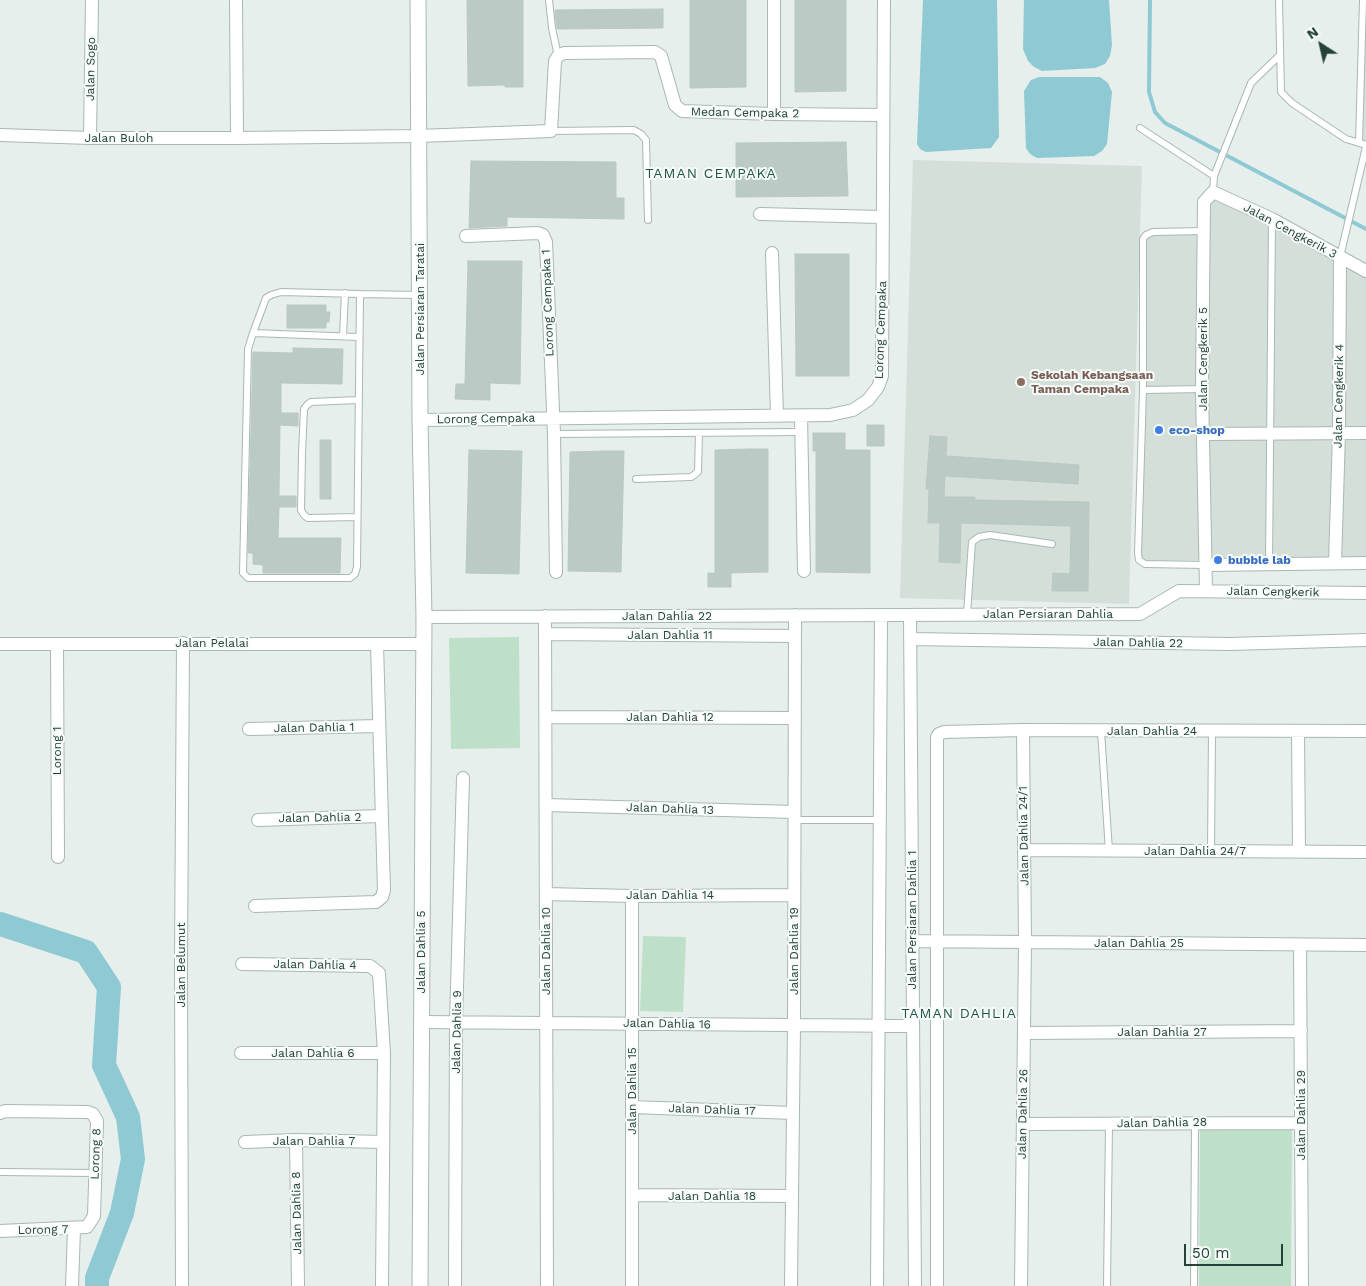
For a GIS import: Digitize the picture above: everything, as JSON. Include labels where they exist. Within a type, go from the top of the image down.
[{"type":"street","name":"Jalan Sogo","points":[[90,138],[92,0]]},
{"type":"street","points":[[236,0],[238,138]]},
{"type":"street","name":"Jalan Persiaran Taratai","points":[[418,0],[420,420],[424,617]]},
{"type":"street","points":[[774,0],[774,114]]},
{"type":"street","name":"Lorong Cempaka","points":[[420,420],[830,415],[854,410],[868,400],[878,387],[882,376],[884,0]]},
{"type":"street","name":"Medan Cempaka 2","points":[[558,56],[564,53],[655,52],[661,56],[675,105],[682,111],[774,114],[883,114]]},
{"type":"street","points":[[419,136],[552,131],[554,67],[558,56]]},
{"type":"street","name":"Jalan Buloh","points":[[0,135],[90,138],[419,136]]},
{"type":"street","name":"Jalan Cengkerik 3","points":[[1213,192],[1272,220],[1366,271]]},
{"type":"street","name":"Jalan Cengkerik 5","points":[[1206,591],[1202,389],[1203,231],[1204,202],[1213,192]]},
{"type":"street","points":[[760,214],[882,216]]},
{"type":"street","name":"Lorong Cempaka 1","points":[[466,236],[538,233],[543,235],[546,242],[553,418]]},
{"type":"street","points":[[772,253],[777,416]]},
{"type":"street","name":"Jalan Cengkerik 4","points":[[1335,563],[1339,433],[1340,257]]},
{"type":"street","points":[[802,416],[804,570]]},
{"type":"street","name":"Lorong Cempaka","points":[[553,418],[556,572]]},
{"type":"street","points":[[1204,434],[1366,433]]},
{"type":"street","points":[[1206,565],[1366,563]]},
{"type":"street","name":"Jalan Persiaran Dahlia","points":[[910,615],[1140,614],[1179,591]]},
{"type":"street","name":"Jalan Cengkerik","points":[[1179,591],[1366,593]]},
{"type":"street","name":"Jalan Dahlia 19","points":[[791,1286],[795,615]]},
{"type":"street","points":[[877,1286],[881,615]]},
{"type":"street","name":"Jalan Dahlia 22","points":[[424,617],[910,615]]},
{"type":"street","name":"Jalan Persiaran Dahlia 1","points":[[910,615],[915,1286]]},
{"type":"street","name":"Jalan Dahlia 10","points":[[545,616],[547,1286]]},
{"type":"street","name":"Jalan Dahlia 5","points":[[420,1286],[424,617]]},
{"type":"street","name":"Jalan Dahlia 11","points":[[545,634],[795,636]]},
{"type":"street","name":"Jalan Dahlia 22","points":[[910,640],[1230,644],[1366,640]]},
{"type":"street","name":"Jalan Belumut","points":[[182,1286],[181,963],[183,643]]},
{"type":"street","name":"Jalan Pelalai","points":[[0,644],[424,644]]},
{"type":"street","points":[[255,906],[376,902],[382,897],[384,890],[377,644]]},
{"type":"street","name":"Lorong 1","points":[[57,645],[58,857]]},
{"type":"street","name":"Jalan Dahlia 12","points":[[546,717],[795,718]]},
{"type":"street","name":"Jalan Dahlia 1","points":[[249,729],[379,726]]},
{"type":"street","name":"Jalan Dahlia 24","points":[[937,942],[937,737],[939,734],[944,732],[1023,730],[1366,731]]},
{"type":"street","name":"Jalan Dahlia 24/1","points":[[1023,730],[1025,942]]},
{"type":"street","points":[[1298,731],[1299,851]]},
{"type":"street","name":"Jalan Dahlia 9","points":[[455,1286],[456,1022],[463,778]]},
{"type":"street","name":"Jalan Dahlia 13","points":[[546,805],[794,816]]},
{"type":"street","name":"Jalan Dahlia 2","points":[[258,820],[381,816]]},
{"type":"street","name":"Jalan Dahlia 24/7","points":[[1024,850],[1366,852]]},
{"type":"street","name":"Jalan Dahlia 14","points":[[546,894],[632,896],[794,895]]},
{"type":"street","name":"Jalan Dahlia 15","points":[[632,896],[632,1286]]},
{"type":"street","name":"Jalan Dahlia 25","points":[[912,941],[1366,946]]},
{"type":"street","points":[[937,942],[937,1286]]},
{"type":"street","name":"Jalan Dahlia 26","points":[[1021,1286],[1025,942]]},
{"type":"street","name":"Jalan Dahlia 29","points":[[1300,945],[1302,1286]]},
{"type":"street","name":"Jalan Dahlia 4","points":[[242,964],[370,966],[379,973],[380,979],[384,1053]]},
{"type":"street","name":"Jalan Dahlia 16","points":[[421,1022],[913,1026]]},
{"type":"street","name":"Jalan Dahlia 27","points":[[1024,1033],[1301,1031]]},
{"type":"street","name":"Jalan Dahlia 6","points":[[241,1053],[384,1053]]},
{"type":"street","points":[[382,1286],[384,1053]]},
{"type":"street","name":"Jalan Dahlia 17","points":[[632,1107],[793,1113]]},
{"type":"street","name":"Lorong 8","points":[[0,1113],[5,1111],[88,1112],[94,1114],[97,1121],[94,1216],[80,1228],[72,1286]]},
{"type":"street","name":"Jalan Dahlia 28","points":[[1023,1124],[1301,1123]]},
{"type":"street","name":"Jalan Dahlia 7","points":[[245,1142],[296,1140],[384,1142]]},
{"type":"street","name":"Jalan Dahlia 8","points":[[296,1140],[298,1286]]},
{"type":"street","name":"Jalan Dahlia 18","points":[[632,1195],[792,1196]]},
{"type":"street","name":"Lorong 7","points":[[0,1231],[80,1228]]},
{"type":"lane","points":[[549,0],[558,56]]},
{"type":"lane","points":[[1279,0],[1281,92],[1292,103],[1346,139],[1364,145]]},
{"type":"lane","name":"Jalan Cengkerik 4","points":[[1340,257],[1364,145],[1363,0]]},
{"type":"lane","name":"Jalan Cengkerik 5","points":[[1213,192],[1214,176],[1219,161],[1251,83],[1280,55]]},
{"type":"lane","points":[[1140,128],[1214,176]]},
{"type":"lane","points":[[552,131],[634,130],[641,134],[646,140],[648,220]]},
{"type":"lane","points":[[1269,564],[1272,220]]},
{"type":"lane","points":[[1203,231],[1153,232],[1146,235],[1143,239],[1143,390],[1138,553],[1139,560],[1145,564],[1206,565]]},
{"type":"lane","points":[[360,294],[356,517],[357,567],[355,574],[350,578],[248,578],[242,573],[248,349],[266,298],[271,294],[281,292],[419,295]]},
{"type":"lane","points":[[343,336],[345,293]]},
{"type":"lane","points":[[253,333],[359,337]]},
{"type":"lane","points":[[1143,390],[1202,389]]},
{"type":"lane","points":[[356,517],[308,518],[301,510],[304,409],[310,402],[358,400]]},
{"type":"lane","points":[[554,434],[801,432]]},
{"type":"lane","points":[[636,479],[690,477],[698,472],[699,433]]},
{"type":"lane","points":[[967,614],[972,542],[979,537],[990,535],[1052,544]]},
{"type":"lane","points":[[1102,730],[1109,850]]},
{"type":"lane","points":[[1211,851],[1212,731]]},
{"type":"lane","points":[[794,816],[880,820]]},
{"type":"lane","points":[[1194,1286],[1195,1123]]},
{"type":"lane","points":[[1107,1286],[1109,1124]]},
{"type":"lane","points":[[0,1172],[96,1173]]},
{"type":"shaded area","points":[[1366,22],[1366,141],[1362,140]]},
{"type":"shaded area","name":"Sekolah Kebangsaan Taman Cempaka","points":[[913,160],[1142,166],[1129,604],[900,598]]},
{"type":"shaded area","points":[[1214,198],[1277,228],[1366,277],[1366,558],[1146,561],[1142,558],[1140,551],[1146,382],[1146,240],[1148,237],[1153,236],[1208,234],[1209,204]]},
{"type":"green space","points":[[519,637],[520,748],[451,749],[449,638]]},
{"type":"green space","points":[[643,936],[686,937],[683,1012],[640,1011]]},
{"type":"green space","points":[[1292,1129],[1291,1286],[1199,1286],[1200,1130]]},
{"type":"water","points":[[923,0],[997,0],[999,137],[991,148],[926,152],[920,149],[917,144]]},
{"type":"water","points":[[1024,0],[1109,0],[1112,45],[1110,56],[1105,64],[1095,68],[1042,71],[1034,67],[1028,61],[1023,49]]},
{"type":"water","points":[[1039,77],[1100,77],[1108,83],[1112,92],[1107,144],[1102,151],[1094,156],[1037,158],[1030,154],[1026,148],[1024,91],[1031,80]]},
{"type":"building","points":[[467,0],[523,0],[523,87],[505,87],[505,85],[468,86]]},
{"type":"building","points":[[690,0],[746,0],[746,87],[690,88]]},
{"type":"building","points":[[795,0],[846,0],[846,91],[795,92]]},
{"type":"building","points":[[663,9],[663,28],[557,29],[555,10]]},
{"type":"building","points":[[846,142],[848,196],[736,197],[736,143]]},
{"type":"building","points":[[471,161],[616,162],[616,198],[624,198],[624,219],[507,217],[507,226],[469,228]]},
{"type":"building","points":[[795,254],[849,254],[849,376],[796,376]]},
{"type":"building","points":[[468,261],[522,261],[520,384],[490,383],[490,400],[455,399],[456,384],[465,384]]},
{"type":"building","points":[[287,305],[326,305],[326,312],[330,312],[329,322],[326,322],[326,328],[287,328]]},
{"type":"building","points":[[293,348],[343,349],[342,384],[281,383],[281,413],[298,413],[298,426],[280,425],[279,496],[296,496],[296,507],[279,507],[278,538],[341,538],[340,573],[263,573],[263,565],[253,564],[253,553],[248,553],[253,352],[293,353]]},
{"type":"building","points":[[867,425],[884,425],[884,446],[867,446]]},
{"type":"building","points":[[813,433],[845,433],[845,450],[870,450],[870,573],[816,572],[816,451],[813,451]]},
{"type":"building","points":[[930,436],[947,437],[946,456],[1079,465],[1078,484],[945,476],[944,497],[975,497],[975,500],[1089,502],[1088,591],[1052,591],[1053,573],[1070,574],[1071,526],[961,523],[960,563],[939,562],[940,523],[928,523],[929,489],[926,489]]},
{"type":"building","points":[[320,440],[331,440],[331,499],[320,499]]},
{"type":"building","points":[[768,449],[768,572],[731,573],[731,587],[708,587],[708,573],[715,573],[715,450]]},
{"type":"building","points":[[469,450],[522,451],[519,574],[466,573]]},
{"type":"building","points":[[624,451],[621,572],[568,571],[570,452]]},
{"type":"waterway","points":[[1150,0],[1149,92],[1155,112],[1165,123],[1366,229]]},
{"type":"waterway","points":[[0,924],[86,952],[109,987],[104,1065],[128,1117],[133,1159],[122,1213],[97,1278],[97,1286]]},
{"type":"place","name":"Sekolah Kebangsaan Taman Cempaka","points":[[1021,382]]},
{"type":"place","name":"eco-shop","points":[[1159,430]]},
{"type":"place","name":"bubble lab","points":[[1218,560]]},
{"type":"district","name":"TAMAN CEMPAKA","points":[[711,174]]},
{"type":"district","name":"TAMAN DAHLIA","points":[[959,1014]]}]
